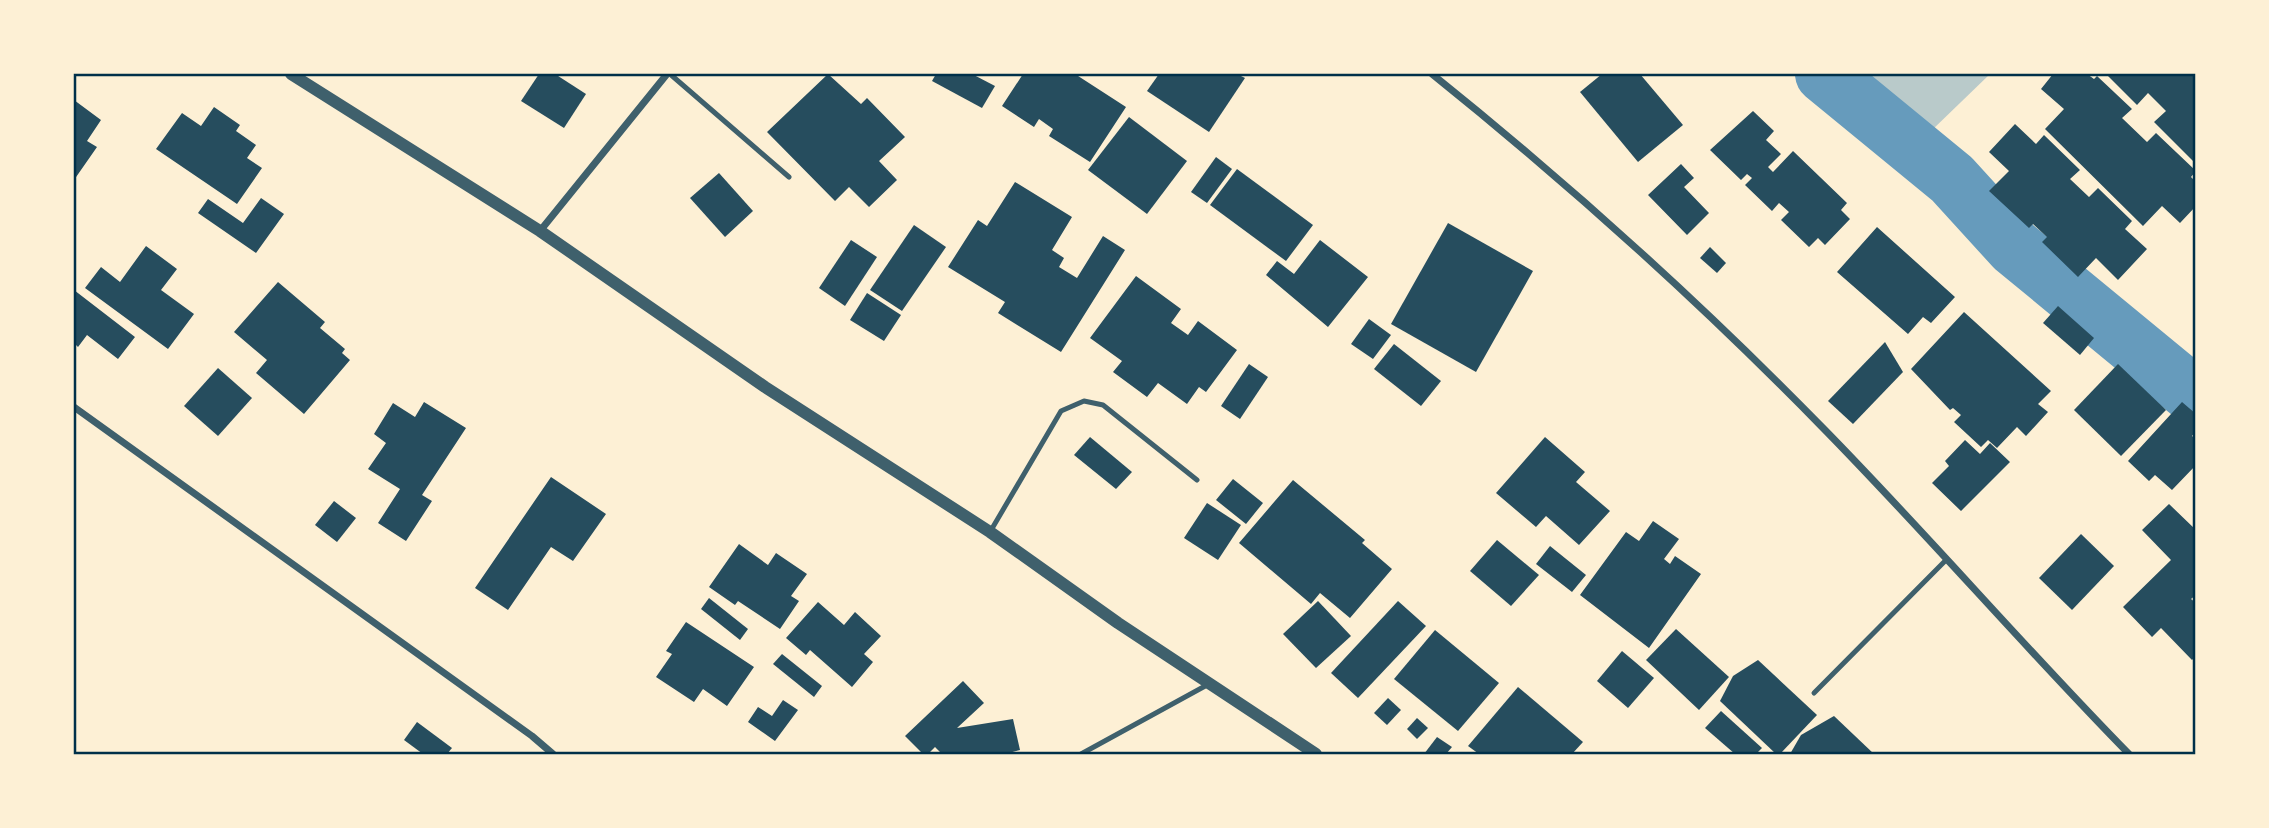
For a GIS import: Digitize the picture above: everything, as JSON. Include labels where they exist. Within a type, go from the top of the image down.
[{"type":"street","points":[[291,74],[540,231],[765,387],[990,531],[1316,754]]},
{"type":"street","points":[[540,231],[669,74]]},
{"type":"street","points":[[1432,74],[1666,274],[1825,430],[1945,561],[2129,754]]},
{"type":"street","points":[[74,407],[532,736],[553,754]]},
{"type":"lane","points":[[669,74],[789,177]]},
{"type":"lane","points":[[990,531],[1061,411],[1084,401],[1103,405],[1197,480]]},
{"type":"lane","points":[[1814,693],[1945,561]]},
{"type":"lane","points":[[1081,754],[1209,683]]},
{"type":"shaded area","points":[[1861,74],[1990,74],[1931,131]]},
{"type":"building","points":[[539,74],[555,74],[586,94],[564,128],[521,101]]},
{"type":"building","points":[[828,74],[861,104],[867,98],[905,137],[879,161],[897,180],[869,207],[849,187],[835,201],[767,132]]},
{"type":"building","points":[[936,74],[972,74],[995,86],[982,108],[932,81]]},
{"type":"building","points":[[1023,74],[1075,74],[1126,107],[1090,162],[1049,136],[1053,129],[1039,119],[1034,127],[1002,106]]},
{"type":"building","points":[[1159,74],[1237,74],[1245,78],[1209,132],[1147,91]]},
{"type":"building","points":[[1602,74],[1640,74],[1683,125],[1638,162],[1580,92]]},
{"type":"building","points":[[2053,74],[2087,74],[2094,79],[2097,76],[2132,109],[2122,118],[2147,142],[2156,133],[2196,171],[2191,177],[2196,182],[2196,206],[2180,223],[2162,206],[2143,226],[2045,129],[2064,109],[2041,89]]},
{"type":"building","points":[[2106,74],[2196,74],[2196,159],[2193,161],[2154,122],[2166,111],[2148,93],[2137,105]]},
{"type":"building","points":[[74,100],[101,120],[87,141],[97,147],[74,180]]},
{"type":"building","points":[[214,107],[240,125],[236,131],[256,145],[247,158],[262,168],[237,204],[156,149],[182,113],[201,126]]},
{"type":"building","points":[[1753,111],[1774,131],[1766,140],[1781,154],[1768,167],[1773,172],[1793,151],[1847,203],[1841,210],[1850,219],[1825,245],[1818,238],[1809,247],[1781,220],[1789,212],[1779,203],[1772,211],[1745,185],[1752,178],[1747,174],[1741,180],[1710,150]]},
{"type":"building","points":[[1129,117],[1187,161],[1147,214],[1088,170]]},
{"type":"building","points":[[2015,124],[2036,144],[2044,135],[2080,170],[2070,179],[2089,197],[2098,188],[2132,221],[2125,229],[2147,249],[2118,280],[2096,258],[2078,277],[2042,242],[2047,237],[2033,224],[2029,228],[1989,191],[2009,171],[1989,152]]},
{"type":"building","points":[[1216,157],[1232,169],[1207,203],[1191,192]]},
{"type":"building","points":[[1681,164],[1694,178],[1684,187],[1709,213],[1687,235],[1648,195]]},
{"type":"building","points":[[1237,169],[1313,225],[1286,261],[1210,205]]},
{"type":"building","points":[[719,173],[753,211],[725,237],[690,198]]},
{"type":"building","points":[[1015,182],[1072,217],[1052,250],[1064,258],[1059,267],[1077,278],[1103,236],[1125,250],[1061,352],[998,313],[1005,302],[948,267],[978,220],[987,226]]},
{"type":"building","points":[[261,198],[284,214],[256,253],[198,213],[208,199],[243,223]]},
{"type":"building","points":[[1448,223],[1533,271],[1476,372],[1391,324]]},
{"type":"building","points":[[914,225],[946,247],[902,311],[870,290]]},
{"type":"building","points":[[1877,227],[1955,297],[1931,323],[1923,317],[1908,334],[1837,272]]},
{"type":"building","points":[[851,240],[877,257],[845,306],[819,288]]},
{"type":"building","points":[[1320,240],[1368,277],[1328,327],[1266,275],[1277,261],[1294,274]]},
{"type":"building","points":[[146,246],[177,269],[161,290],[194,314],[168,349],[85,288],[101,267],[120,282]]},
{"type":"building","points":[[1710,247],[1726,263],[1717,273],[1700,258]]},
{"type":"building","points":[[1136,276],[1181,309],[1171,323],[1188,335],[1198,321],[1237,350],[1206,392],[1199,387],[1187,404],[1158,383],[1147,397],[1113,372],[1122,361],[1090,338]]},
{"type":"building","points":[[278,282],[325,322],[320,328],[345,349],[342,353],[350,360],[304,414],[256,373],[267,360],[234,332]]},
{"type":"building","points":[[74,290],[135,337],[118,359],[87,335],[78,347],[74,343]]},
{"type":"building","points":[[867,293],[901,315],[884,341],[850,320]]},
{"type":"building","points":[[2058,306],[2094,338],[2080,355],[2043,323]]},
{"type":"building","points":[[1964,312],[2051,391],[2038,404],[2048,412],[2026,436],[2017,427],[1997,448],[1988,440],[1981,447],[1954,422],[1961,415],[1953,408],[1950,410],[1911,369]]},
{"type":"building","points":[[1369,319],[1391,335],[1373,359],[1351,344]]},
{"type":"building","points":[[1885,342],[1903,372],[1853,424],[1828,401]]},
{"type":"building","points":[[1394,344],[1441,381],[1421,406],[1374,369]]},
{"type":"building","points":[[1249,364],[1268,377],[1240,419],[1221,406]]},
{"type":"building","points":[[2118,364],[2166,410],[2121,456],[2074,410]]},
{"type":"building","points":[[218,368],[252,398],[218,436],[184,406]]},
{"type":"building","points":[[424,402],[466,428],[422,495],[432,501],[406,541],[378,523],[400,489],[368,469],[386,443],[374,434],[393,403],[415,417]]},
{"type":"building","points":[[2182,402],[2196,414],[2196,431],[2192,436],[2196,439],[2196,465],[2172,490],[2155,475],[2149,481],[2128,461]]},
{"type":"building","points":[[1090,437],[1132,472],[1116,489],[1074,455]]},
{"type":"building","points":[[1545,437],[1585,472],[1576,482],[1610,511],[1579,545],[1546,516],[1536,527],[1496,493]]},
{"type":"building","points":[[1965,440],[1980,454],[1990,443],[2010,462],[1961,511],[1932,483],[1949,466],[1945,461]]},
{"type":"building","points":[[551,477],[606,514],[573,561],[551,547],[508,610],[475,588]]},
{"type":"building","points":[[1233,479],[1263,503],[1246,524],[1216,500]]},
{"type":"building","points":[[1293,480],[1365,540],[1362,543],[1392,569],[1350,618],[1320,593],[1311,604],[1239,543]]},
{"type":"building","points":[[334,501],[356,518],[337,542],[315,525]]},
{"type":"building","points":[[1207,503],[1241,525],[1218,560],[1184,538]]},
{"type":"building","points":[[2169,504],[2196,530],[2196,595],[2191,599],[2196,603],[2196,656],[2192,660],[2161,628],[2152,637],[2123,607],[2171,560],[2142,530]]},
{"type":"building","points":[[1653,521],[1679,539],[1664,559],[1670,564],[1675,556],[1701,574],[1649,648],[1580,595],[1626,532],[1639,541]]},
{"type":"building","points":[[2081,534],[2114,566],[2072,610],[2039,578]]},
{"type":"building","points":[[1497,540],[1539,575],[1511,606],[1470,571]]},
{"type":"building","points":[[739,544],[768,565],[776,553],[807,574],[791,596],[799,601],[780,629],[738,601],[735,605],[709,587]]},
{"type":"building","points":[[1550,546],[1586,575],[1572,592],[1536,564]]},
{"type":"building","points":[[709,598],[748,629],[740,640],[701,609]]},
{"type":"building","points":[[1318,601],[1351,636],[1316,668],[1283,634]]},
{"type":"building","points":[[1398,601],[1426,626],[1358,698],[1331,673]]},
{"type":"building","points":[[818,602],[844,625],[855,612],[881,636],[864,654],[873,662],[852,687],[810,650],[806,655],[786,638]]},
{"type":"building","points":[[686,622],[754,667],[727,706],[703,689],[694,702],[656,677],[672,654],[666,651]]},
{"type":"building","points":[[1676,629],[1729,677],[1699,710],[1646,660]]},
{"type":"building","points":[[1435,630],[1499,683],[1458,731],[1394,679]]},
{"type":"building","points":[[1622,651],[1654,678],[1628,708],[1597,681]]},
{"type":"building","points":[[782,654],[822,686],[814,697],[773,664]]},
{"type":"building","points":[[1758,660],[1817,715],[1780,754],[1776,754],[1720,701],[1733,676]]},
{"type":"building","points":[[963,681],[984,703],[957,728],[1013,719],[1020,750],[1005,754],[942,754],[935,747],[928,754],[923,754],[905,736]]},
{"type":"building","points":[[1518,687],[1583,742],[1572,754],[1479,754],[1468,746]]},
{"type":"building","points":[[1388,698],[1401,710],[1387,725],[1374,713]]},
{"type":"building","points":[[783,700],[798,710],[775,741],[748,722],[758,707],[772,716]]},
{"type":"building","points":[[1721,711],[1762,748],[1756,754],[1735,754],[1705,728]]},
{"type":"building","points":[[1834,716],[1874,754],[1790,754],[1801,735]]},
{"type":"building","points":[[1417,718],[1428,728],[1417,739],[1407,729]]},
{"type":"building","points":[[417,722],[452,748],[447,754],[423,754],[404,740]]},
{"type":"building","points":[[1437,737],[1452,747],[1446,754],[1424,754]]},
{"type":"waterway","points":[[1824,74],[1952,179],[2014,247],[2196,397]]}]
